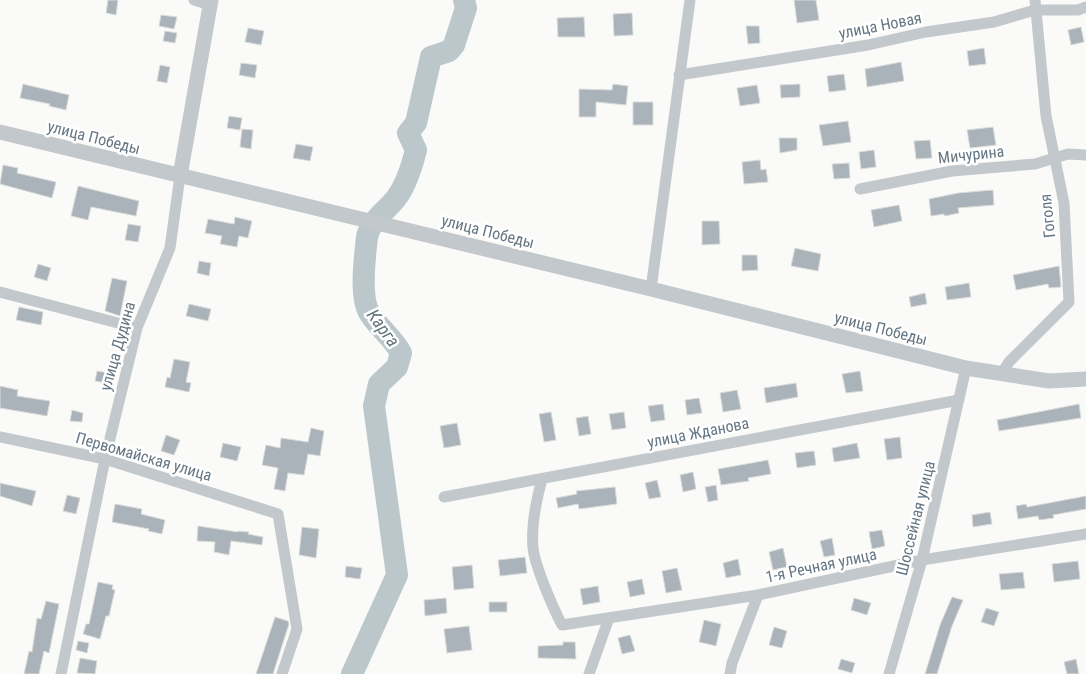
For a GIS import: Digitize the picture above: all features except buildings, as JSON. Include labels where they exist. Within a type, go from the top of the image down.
[{"type":"street","points":[[194,0],[211,2]]},
{"type":"street","points":[[650,289],[690,0]]},
{"type":"street","name":"улица Дудина","points":[[61,674],[105,459],[137,328],[170,248],[180,176],[211,2]]},
{"type":"street","name":"улица Новая","points":[[679,75],[868,45],[926,32],[994,22],[1035,5],[1078,10],[1086,7]]},
{"type":"street","name":"Гоголя","points":[[1002,373],[1009,362],[1070,302],[1064,203],[1046,116],[1035,5]]},
{"type":"street","name":"улица Победы","points":[[0,132],[356,217],[966,368]]},
{"type":"street","name":"Мичурина","points":[[860,189],[952,171],[1035,164],[1068,154],[1086,155]]},
{"type":"street","points":[[0,292],[137,328]]},
{"type":"street","points":[[966,368],[1049,381],[1086,379]]},
{"type":"street","name":"Шоссейная улица","points":[[889,674],[922,560],[966,368]]},
{"type":"street","name":"улица Жданова","points":[[444,497],[959,400]]},
{"type":"street","name":"Первомайская улица","points":[[0,436],[105,459],[278,514],[297,628],[282,674]]},
{"type":"street","name":"1-я Речная улица","points":[[542,479],[536,503],[533,550],[552,605],[562,625],[758,595],[922,560],[1086,534]]},
{"type":"street","points":[[730,674],[732,663],[758,595]]},
{"type":"street","points":[[589,674],[608,618]]},
{"type":"waterway","name":"Карга","points":[[352,674],[397,575],[374,406],[379,384],[397,367],[401,353],[370,314],[367,307],[364,288],[367,237],[374,222],[396,198],[407,178],[416,150],[408,133],[416,123],[431,57],[449,51],[454,45],[466,8],[464,0]]}]
